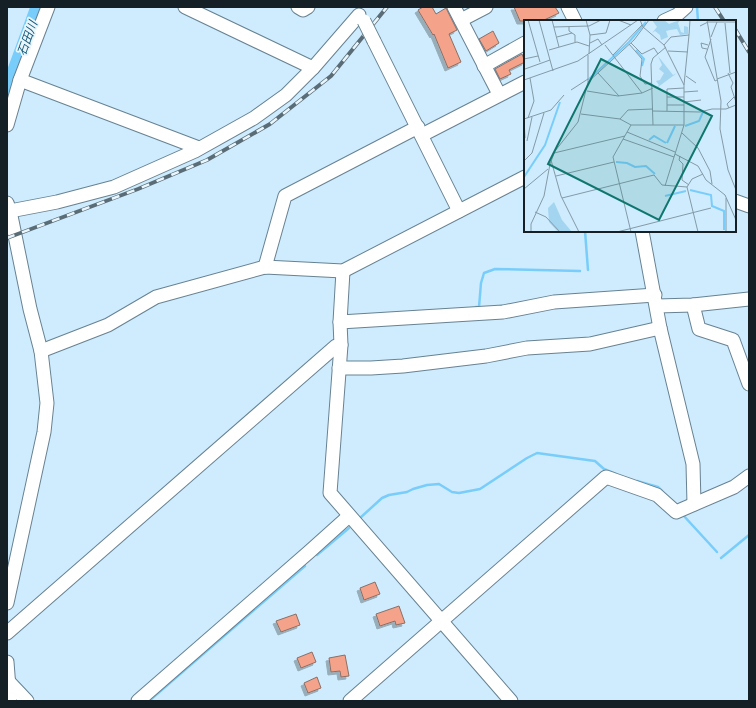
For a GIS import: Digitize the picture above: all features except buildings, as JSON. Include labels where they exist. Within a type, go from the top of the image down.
[{"type":"street","points":[[7,125],[20,80],[48,7]]},
{"type":"street","points":[[185,7],[313,68]]},
{"type":"street","points":[[298,7],[303,10],[308,7]]},
{"type":"street","points":[[454,7],[499,94]]},
{"type":"street","points":[[461,20],[486,7]]},
{"type":"street","points":[[666,20],[678,15],[686,7]]},
{"type":"street","points":[[7,603],[44,432],[47,404],[42,351],[30,309],[8,207],[57,202],[114,187],[199,148],[254,118],[286,95],[313,68],[359,14],[420,131],[459,211]]},
{"type":"street","points":[[484,66],[524,44]]},
{"type":"street","points":[[20,80],[199,148]]},
{"type":"street","points":[[265,267],[285,196],[524,82]]},
{"type":"street","points":[[42,351],[108,325],[156,297],[265,267],[343,271],[524,178]]},
{"type":"street","points":[[736,201],[749,206]]},
{"type":"street","points":[[642,232],[660,328],[693,464],[694,504]]},
{"type":"street","points":[[343,271],[340,322],[341,345],[330,493],[511,701]]},
{"type":"street","points":[[340,322],[503,312],[554,302],[656,300],[693,305],[749,299]]},
{"type":"street","points":[[693,305],[699,329],[733,340],[749,384]]},
{"type":"street","points":[[339,368],[403,366],[486,356],[528,348],[590,344],[660,328]]},
{"type":"street","points":[[7,633],[336,346],[341,345]]},
{"type":"street","points":[[350,701],[606,477],[657,496],[676,512],[734,487],[749,476]]},
{"type":"street","points":[[138,701],[349,516]]},
{"type":"street","points":[[7,662],[10,701]]},
{"type":"street","points":[[9,682],[26,701]]},
{"type":"waterway","name":"石田川","points":[[7,92],[38,7]]},
{"type":"waterway","points":[[697,7],[698,20]]},
{"type":"waterway","points":[[585,232],[588,270]]},
{"type":"waterway","points":[[476,307],[479,307],[481,283],[484,273],[495,269],[580,271]]},
{"type":"waterway","points":[[360,518],[382,498],[427,485],[439,484],[452,492],[459,493],[480,489],[537,453],[595,461],[604,469],[616,474]]},
{"type":"waterway","points":[[637,481],[658,487],[662,491]]},
{"type":"waterway","points":[[683,515],[717,552]]},
{"type":"waterway","points":[[317,555],[349,528]]},
{"type":"waterway","points":[[721,558],[749,535]]},
{"type":"waterway","points":[[149,701],[305,566]]},
{"type":"railway","points":[[7,238],[138,189],[207,160],[270,124],[331,76],[387,7]]},
{"type":"railway","points":[[715,7],[723,20]]},
{"type":"railway","points":[[736,31],[749,52]]}]
